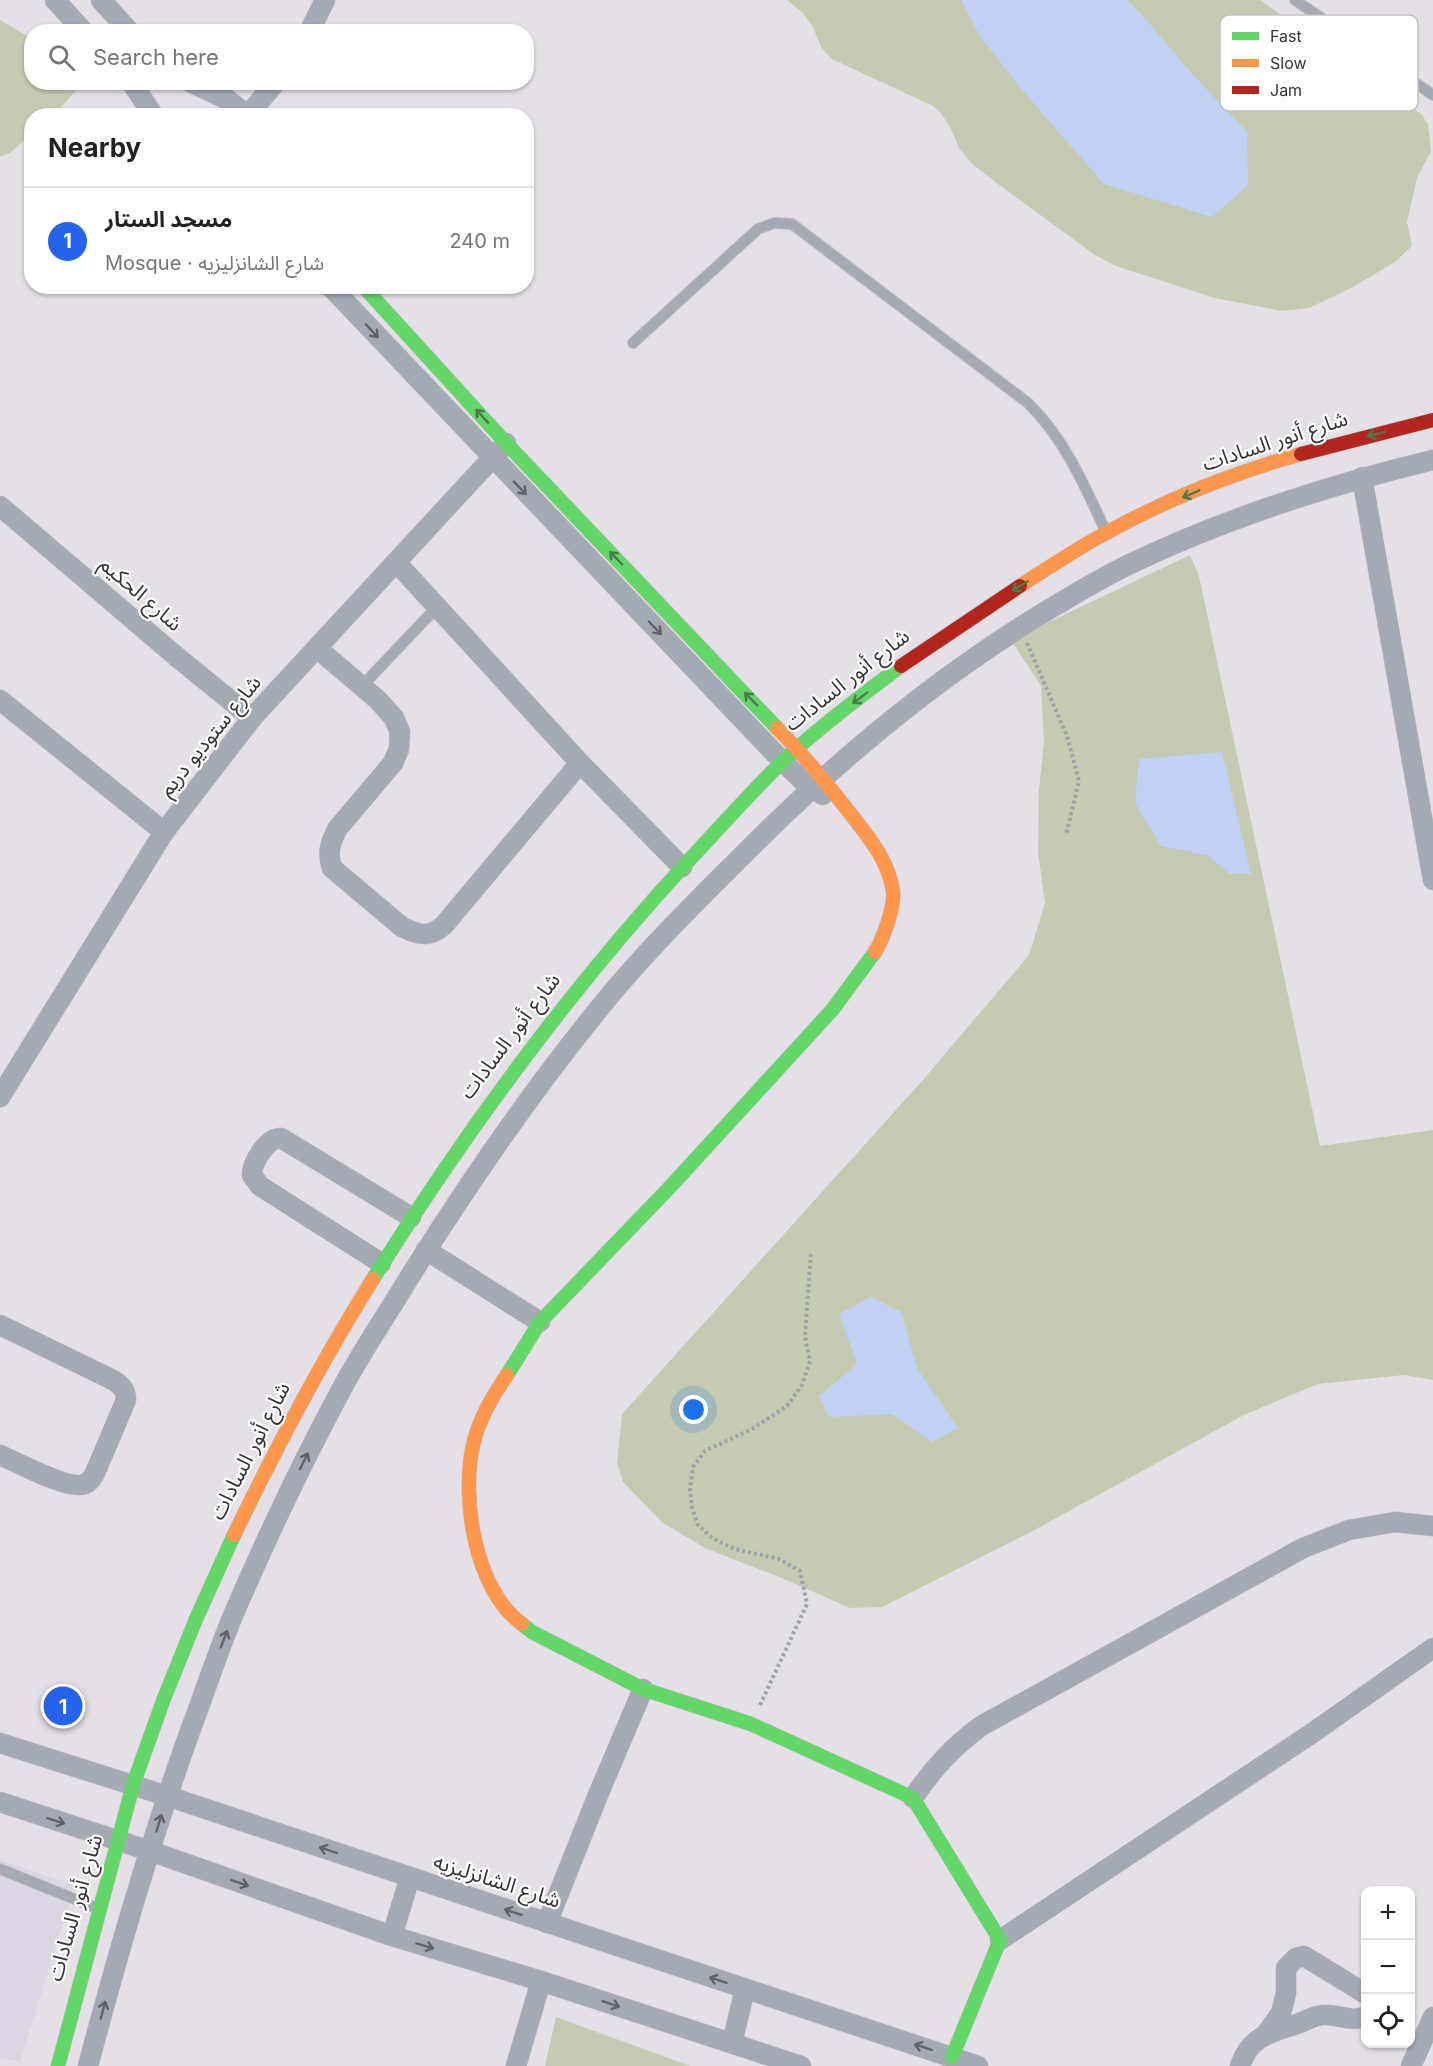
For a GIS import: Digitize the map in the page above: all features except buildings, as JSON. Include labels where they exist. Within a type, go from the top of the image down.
[{"type":"street","points":[[55,0],[77,24]]},
{"type":"street","points":[[100,0],[122,24]]},
{"type":"street","points":[[313,24],[325,0]]},
{"type":"street","points":[[136,90],[149,108]]},
{"type":"street","points":[[207,90],[239,108]]},
{"type":"street","points":[[254,108],[269,90]]},
{"type":"street","points":[[337,294],[491,458],[783,762],[818,783],[844,807],[856,820],[885,863],[893,893],[889,917],[878,950],[833,1009],[670,1187],[540,1322],[486,1407],[473,1445],[468,1482],[471,1520],[484,1573],[497,1599],[513,1618],[532,1632],[643,1689],[751,1724],[913,1798],[1000,1940]]},
{"type":"street","points":[[370,294],[507,443],[797,748],[818,783]]},
{"type":"street","name":"شارع أنور السادات","points":[[58,2066],[133,1785],[148,1740],[197,1616],[246,1509],[334,1341],[381,1263],[506,1078],[577,986],[682,867],[797,748],[953,630],[1106,533],[1193,492],[1288,457],[1433,420]]},
{"type":"street","name":"شارع ستوديو دريم","points":[[0,1097],[164,832],[252,718],[507,443]]},
{"type":"street","points":[[88,2066],[167,1796],[232,1619],[274,1523],[342,1388],[426,1250],[482,1164],[534,1092],[608,997],[697,901],[818,783],[933,687],[986,648],[1094,582],[1206,531],[1362,477],[1433,460]]},
{"type":"street","points":[[1362,477],[1433,880]]},
{"type":"street","name":"شارع الحكيم","points":[[0,506],[252,718]]},
{"type":"street","points":[[396,562],[580,763],[682,867]]},
{"type":"street","points":[[318,648],[362,686],[393,718],[400,732],[399,749],[393,763],[333,837],[328,855],[332,868],[402,927],[416,934],[428,935],[437,932],[444,925],[580,763]]},
{"type":"street","points":[[0,700],[164,832]]},
{"type":"street","points":[[381,1263],[260,1186],[252,1175],[255,1161],[272,1140],[281,1138],[411,1217]]},
{"type":"street","points":[[426,1250],[540,1322]]},
{"type":"street","points":[[0,1325],[121,1385],[126,1393],[126,1400],[95,1473],[92,1479],[85,1484],[68,1484],[0,1455]]},
{"type":"street","points":[[913,1798],[929,1774],[961,1741],[981,1726],[1303,1548],[1349,1530],[1395,1522],[1433,1526]]},
{"type":"street","points":[[952,2057],[1000,1940],[1311,1734],[1433,1648]]},
{"type":"street","points":[[547,1923],[643,1689]]},
{"type":"street","name":"شارع الشانزليزيه","points":[[0,1743],[167,1796],[978,2066]]},
{"type":"street","points":[[0,1802],[150,1851],[392,1936],[541,1981],[801,2066]]},
{"type":"street","points":[[392,1936],[410,1877]]},
{"type":"street","points":[[1266,2034],[1281,2013],[1286,1994],[1286,1968],[1296,1958],[1304,1956],[1361,1992]]},
{"type":"street","points":[[516,2066],[541,1981]]},
{"type":"street","points":[[732,2043],[745,1989]]},
{"type":"street","points":[[1240,2066],[1246,2049],[1266,2034],[1322,2014],[1345,2019],[1361,2018]]},
{"type":"street","points":[[1411,2066],[1433,2018]]},
{"type":"lane","points":[[1295,0],[1317,15]]},
{"type":"lane","points":[[1418,85],[1433,95]]},
{"type":"lane","points":[[633,343],[758,229],[774,223],[792,224],[1028,403],[1058,438],[1106,533]]},
{"type":"lane","points":[[362,686],[436,607]]},
{"type":"lane","points":[[0,1869],[99,1909]]},
{"type":"path","points":[[1020,627],[1067,736],[1079,781],[1066,835]]},
{"type":"path","points":[[751,1724],[807,1604],[800,1571],[779,1559],[735,1549],[712,1538],[698,1525],[692,1508],[690,1489],[693,1467],[705,1450],[752,1429],[787,1406],[802,1385],[810,1361],[805,1337],[811,1251]]},
{"type":"shaded area","points":[[0,1860],[75,1885],[20,2062],[0,2057]]},
{"type":"green space","points":[[787,0],[1260,0],[1281,15],[1220,15],[1220,111],[1417,111],[1428,124],[1431,151],[1417,178],[1407,222],[1412,246],[1395,262],[1353,287],[1309,308],[1282,311],[1215,298],[1116,266],[1095,255],[971,163],[959,148],[941,113],[933,106],[832,59],[821,47],[813,27],[803,13]]},
{"type":"green space","points":[[0,20],[24,34],[24,90],[76,90],[60,108],[24,108],[24,140],[10,153],[0,157]]},
{"type":"green space","points":[[1190,555],[1199,576],[1320,1146],[1433,1130],[1433,1380],[1404,1375],[1318,1384],[1244,1415],[1029,1533],[882,1607],[850,1608],[705,1548],[663,1523],[623,1482],[617,1463],[622,1414],[922,1081],[1029,955],[1045,903],[1038,852],[1039,790],[1044,741],[1041,686],[1011,640]]},
{"type":"green space","points":[[556,2017],[690,2066],[545,2066]]},
{"type":"water","points":[[961,0],[1127,0],[1220,103],[1220,111],[1227,111],[1247,132],[1248,185],[1212,217],[1104,184],[1022,90],[980,36]]},
{"type":"water","points":[[1222,752],[1251,874],[1230,874],[1207,855],[1161,846],[1135,803],[1139,759]]},
{"type":"water","points":[[871,1297],[901,1312],[917,1368],[958,1428],[932,1442],[892,1414],[829,1417],[819,1396],[857,1364],[839,1314]]},
{"type":"traffic: fast","points":[[370,294],[506,443],[777,728]]},
{"type":"traffic: fast","points":[[373,1279],[446,1168],[523,1060],[563,1007],[648,905],[784,760],[827,723],[901,666]]},
{"type":"traffic: fast","points":[[507,1375],[540,1322],[670,1187],[833,1009],[875,952]]},
{"type":"traffic: fast","points":[[58,2066],[133,1785],[196,1619],[234,1535]]},
{"type":"traffic: fast","points":[[522,1624],[532,1632],[643,1689],[751,1724],[913,1798],[1000,1940],[952,2057]]},
{"type":"traffic: slow","points":[[1020,586],[1084,546],[1153,509],[1226,478],[1301,454]]},
{"type":"traffic: slow","points":[[777,728],[846,808],[875,847],[886,868],[893,898],[885,931],[875,952]]},
{"type":"traffic: slow","points":[[234,1535],[300,1406],[373,1279]]},
{"type":"traffic: slow","points":[[507,1375],[487,1408],[476,1435],[470,1467],[469,1491],[475,1542],[483,1567],[506,1609],[522,1624]]},
{"type":"traffic: jam","points":[[1301,454],[1433,420]]},
{"type":"traffic: jam","points":[[901,666],[1020,586]]},
{"type":"place","name":"مسجد الستار","points":[[63,1706]]}]
